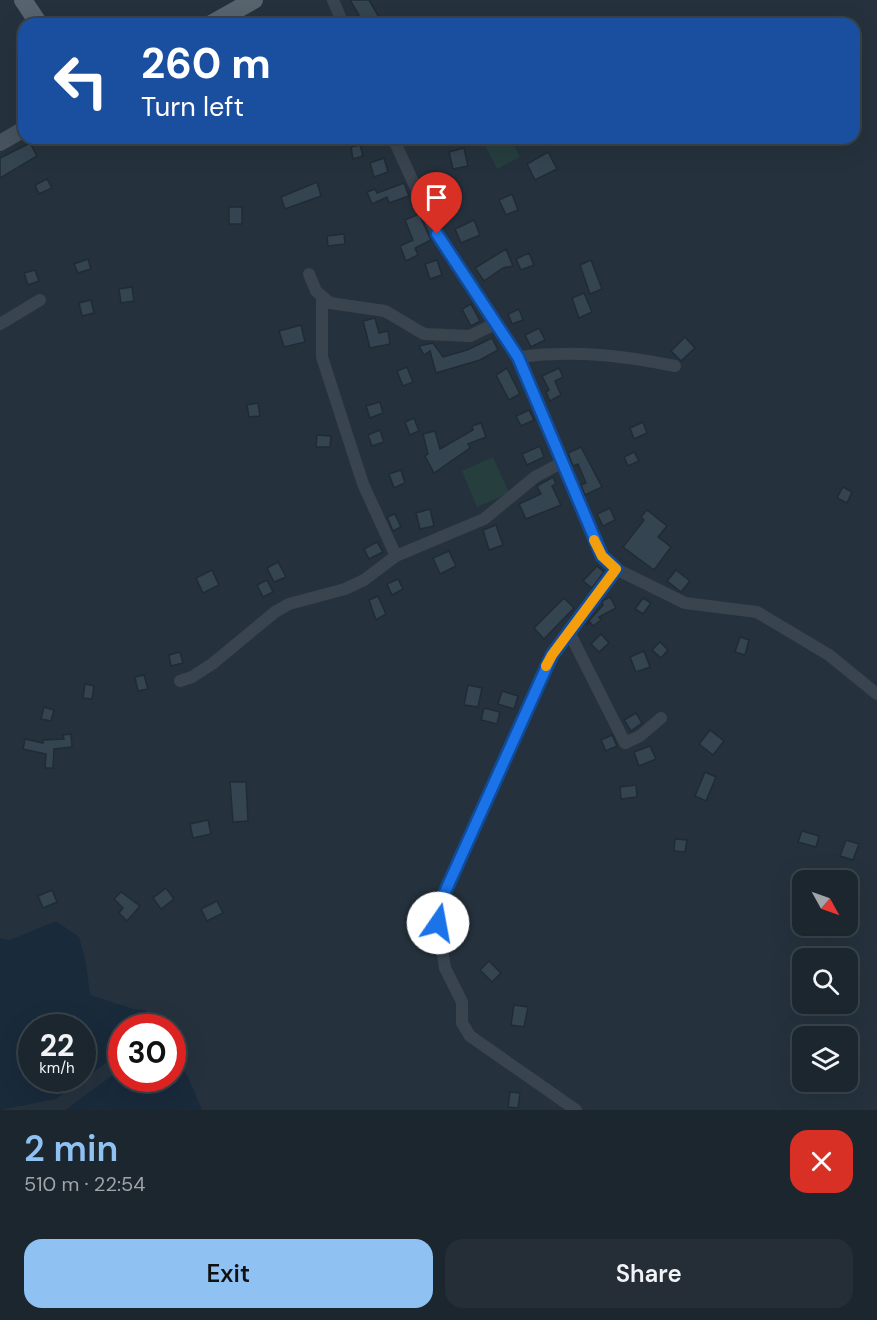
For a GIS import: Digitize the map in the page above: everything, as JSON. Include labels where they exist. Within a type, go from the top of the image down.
[{"type":"main road","points":[[23,0],[35,18]]},
{"type":"main road","points":[[222,18],[254,0]]},
{"type":"main road","points":[[0,143],[18,132]]},
{"type":"street","points":[[333,0],[340,18]]},
{"type":"street","points":[[396,144],[437,234],[518,357],[602,556],[616,569],[685,603],[757,612],[829,655],[877,694]]},
{"type":"street","points":[[309,274],[322,298],[322,357],[363,484],[396,556]]},
{"type":"street","points":[[322,298],[330,303],[385,311],[424,334],[470,336],[497,323]]},
{"type":"street","points":[[0,324],[40,300]]},
{"type":"street","points":[[518,357],[562,352],[584,353],[629,357],[675,366]]},
{"type":"street","points":[[180,681],[192,677],[212,664],[275,612],[289,604],[345,589],[364,580],[396,556],[484,519],[535,477],[561,463]]},
{"type":"street","points":[[576,1110],[470,1036],[462,1023],[462,1002],[445,968],[438,923],[445,892],[552,655],[616,569]]},
{"type":"street","points":[[569,632],[626,743],[640,736],[661,718]]},
{"type":"green space","points":[[484,144],[514,144],[520,157],[497,169]]},
{"type":"green space","points":[[493,457],[509,493],[477,507],[462,471]]},
{"type":"water","points":[[56,921],[79,937],[86,963],[90,995],[133,1009],[145,1010],[149,1014],[108,1014],[108,1062],[96,1070],[96,1014],[18,1014],[18,1092],[66,1092],[56,1099],[0,1110],[0,938],[10,940]]},
{"type":"water","points":[[186,1074],[202,1110],[65,1110],[90,1092],[96,1092],[96,1087],[108,1079],[108,1092],[186,1092]]},
{"type":"building","points":[[350,0],[369,0],[380,18],[354,18],[359,15]]},
{"type":"building","points":[[28,144],[31,144],[37,156],[0,178],[0,158]]},
{"type":"building","points":[[360,145],[363,156],[353,159],[351,147]]},
{"type":"building","points":[[464,148],[468,166],[453,169],[449,152]]},
{"type":"building","points":[[548,152],[557,169],[535,180],[527,164]]},
{"type":"building","points":[[384,158],[388,172],[374,177],[370,163]]},
{"type":"building","points":[[47,179],[52,188],[39,194],[35,185]]},
{"type":"building","points":[[317,182],[321,196],[285,209],[281,197]]},
{"type":"building","points":[[404,183],[409,196],[389,203],[387,197],[372,204],[367,192],[375,189],[377,193]]},
{"type":"building","points":[[512,194],[518,210],[506,215],[499,200]]},
{"type":"building","points":[[229,207],[242,207],[242,224],[229,224]]},
{"type":"building","points":[[419,214],[431,240],[415,248],[418,255],[406,261],[400,246],[413,240],[405,220]]},
{"type":"building","points":[[474,220],[480,235],[461,243],[455,229]]},
{"type":"building","points":[[344,234],[345,244],[328,246],[327,236]]},
{"type":"building","points":[[506,249],[513,266],[503,268],[484,281],[475,268]]},
{"type":"building","points":[[529,253],[534,265],[521,270],[516,259]]},
{"type":"building","points":[[88,259],[91,269],[78,273],[74,264]]},
{"type":"building","points":[[437,260],[442,275],[430,279],[425,264]]},
{"type":"building","points":[[591,260],[602,289],[590,294],[580,265]]},
{"type":"building","points":[[35,270],[39,281],[28,285],[24,273]]},
{"type":"building","points":[[132,287],[134,301],[121,303],[119,289]]},
{"type":"building","points":[[584,293],[592,312],[579,318],[572,298]]},
{"type":"building","points":[[91,300],[94,313],[82,316],[79,303]]},
{"type":"building","points":[[471,304],[480,321],[471,326],[462,309]]},
{"type":"building","points":[[519,309],[523,320],[512,324],[508,314]]},
{"type":"building","points":[[375,318],[379,333],[388,331],[390,344],[370,348],[363,321]]},
{"type":"building","points":[[301,325],[305,342],[284,347],[279,331]]},
{"type":"building","points":[[539,328],[545,340],[531,347],[525,335]]},
{"type":"building","points":[[685,337],[695,348],[681,361],[671,351]]},
{"type":"building","points":[[492,338],[498,350],[480,360],[436,373],[430,351],[424,355],[419,346],[433,343],[443,357],[467,350]]},
{"type":"building","points":[[407,367],[413,382],[403,386],[397,371]]},
{"type":"building","points":[[507,368],[520,394],[509,400],[496,375]]},
{"type":"building","points":[[559,368],[563,377],[555,381],[561,395],[550,401],[546,392],[549,390],[542,376]]},
{"type":"building","points":[[380,402],[383,413],[370,418],[366,406]]},
{"type":"building","points":[[258,403],[260,416],[249,417],[247,405]]},
{"type":"building","points":[[529,410],[534,420],[521,426],[516,416]]},
{"type":"building","points":[[414,418],[419,431],[410,435],[405,422]]},
{"type":"building","points":[[643,422],[647,433],[634,439],[630,428]]},
{"type":"building","points":[[481,423],[486,437],[468,444],[470,448],[434,473],[425,456],[428,454],[423,434],[435,431],[440,449],[473,430],[472,426]]},
{"type":"building","points":[[380,430],[384,442],[372,446],[368,435]]},
{"type":"building","points":[[317,435],[331,436],[330,447],[316,447]]},
{"type":"building","points":[[540,446],[544,457],[527,465],[522,454]]},
{"type":"building","points":[[581,447],[602,487],[585,495],[581,485],[586,483],[578,464],[573,466],[568,453]]},
{"type":"building","points":[[634,452],[639,461],[628,466],[624,457]]},
{"type":"building","points":[[401,470],[405,483],[394,488],[389,474]]},
{"type":"building","points":[[553,477],[556,484],[552,486],[561,505],[526,519],[519,504],[541,494],[537,486]]},
{"type":"building","points":[[843,487],[852,492],[847,503],[837,498]]},
{"type":"building","points":[[610,508],[615,520],[603,526],[597,514]]},
{"type":"building","points":[[430,509],[434,526],[420,529],[416,513]]},
{"type":"building","points":[[647,510],[667,526],[658,537],[671,547],[654,570],[623,547],[644,520],[641,517]]},
{"type":"building","points":[[395,514],[401,527],[393,531],[387,517]]},
{"type":"building","points":[[496,525],[503,545],[489,550],[483,530]]},
{"type":"building","points":[[377,542],[383,552],[369,559],[364,549]]},
{"type":"building","points":[[449,551],[456,566],[440,574],[433,558]]},
{"type":"building","points":[[278,562],[286,577],[274,582],[267,568]]},
{"type":"building","points":[[597,566],[604,572],[592,588],[583,581]]},
{"type":"building","points":[[212,570],[219,585],[203,593],[196,578]]},
{"type":"building","points":[[676,570],[690,581],[681,592],[667,581]]},
{"type":"building","points":[[398,579],[403,589],[392,595],[387,584]]},
{"type":"building","points":[[267,580],[273,592],[263,597],[257,585]]},
{"type":"building","points":[[378,596],[386,614],[376,620],[369,600]]},
{"type":"building","points":[[610,597],[616,608],[599,617],[601,620],[593,626],[590,622],[585,625],[603,605],[602,601]]},
{"type":"building","points":[[564,598],[574,608],[544,639],[534,628]]},
{"type":"building","points":[[643,598],[651,603],[643,614],[635,609]]},
{"type":"building","points":[[601,634],[609,643],[599,652],[591,644]]},
{"type":"building","points":[[740,637],[749,640],[745,655],[735,652]]},
{"type":"building","points":[[660,642],[668,650],[661,658],[652,650]]},
{"type":"building","points":[[644,651],[650,667],[636,672],[630,657]]},
{"type":"building","points":[[180,652],[183,663],[171,666],[169,655]]},
{"type":"building","points":[[144,675],[148,689],[138,691],[135,677]]},
{"type":"building","points":[[85,684],[94,686],[92,699],[83,698]]},
{"type":"building","points":[[468,685],[482,688],[478,707],[464,705]]},
{"type":"building","points":[[502,691],[518,696],[514,709],[498,704]]},
{"type":"building","points":[[44,707],[54,710],[51,721],[41,719]]},
{"type":"building","points":[[484,708],[500,712],[497,724],[481,720]]},
{"type":"building","points":[[636,713],[642,723],[631,731],[624,720]]},
{"type":"building","points":[[710,730],[724,741],[713,755],[699,744]]},
{"type":"building","points":[[71,734],[72,747],[54,749],[53,768],[45,768],[46,754],[23,749],[25,739],[43,743],[43,740],[64,739],[63,735]]},
{"type":"building","points":[[612,735],[617,746],[606,751],[601,740]]},
{"type":"building","points":[[650,746],[656,759],[639,766],[634,752]]},
{"type":"building","points":[[705,772],[716,777],[706,801],[695,796]]},
{"type":"building","points":[[230,782],[246,782],[248,821],[233,822]]},
{"type":"building","points":[[636,785],[637,797],[621,799],[620,787]]},
{"type":"building","points":[[208,820],[211,834],[193,838],[190,824]]},
{"type":"building","points":[[802,831],[819,836],[816,847],[798,842]]},
{"type":"building","points":[[675,839],[687,840],[685,852],[674,851]]},
{"type":"building","points":[[846,840],[859,844],[853,860],[840,856]]},
{"type":"building","points":[[166,888],[174,899],[161,909],[153,898]]},
{"type":"building","points":[[52,890],[57,902],[43,908],[38,896]]},
{"type":"building","points":[[121,892],[140,906],[127,921],[119,913],[123,908],[114,899]]},
{"type":"building","points":[[217,901],[223,913],[207,921],[201,909]]},
{"type":"building","points":[[489,961],[501,973],[492,982],[480,970]]},
{"type":"building","points":[[514,1005],[528,1007],[524,1027],[511,1025]]},
{"type":"building","points":[[510,1092],[520,1093],[518,1108],[508,1107]]},
{"type":"slow traffic","points":[[546,666],[616,569],[602,556],[594,540]]},
{"type":"route","points":[[437,234],[518,357],[602,556],[616,569],[552,655],[445,892],[438,923]]}]
